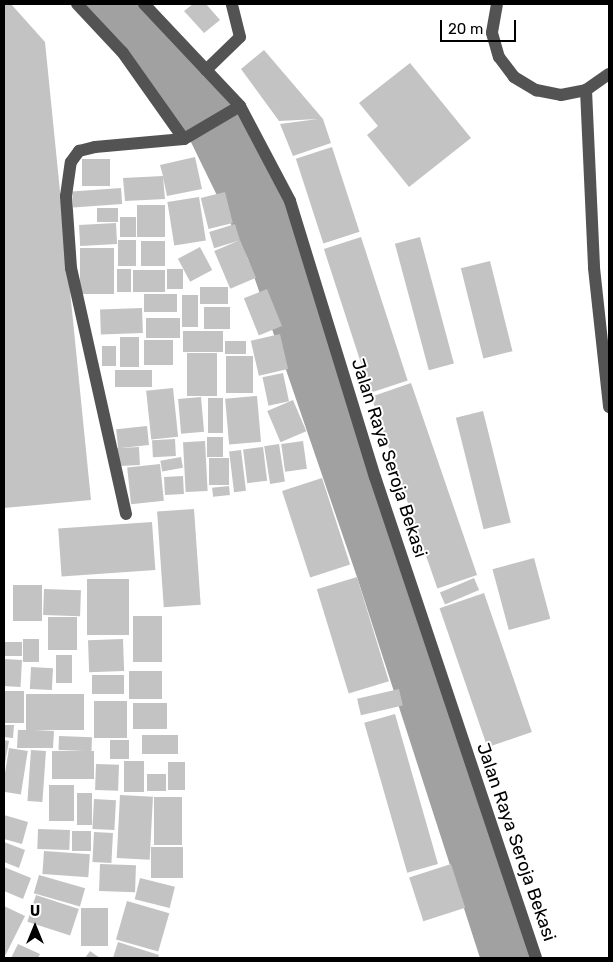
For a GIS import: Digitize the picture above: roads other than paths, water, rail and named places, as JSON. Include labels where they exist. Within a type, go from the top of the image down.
[{"type":"street","points":[[77,4],[124,53],[186,138]]},
{"type":"street","name":"Jalan Raya Seroja Bekasi","points":[[144,4],[240,106],[290,201],[375,477],[536,958]]},
{"type":"street","points":[[206,70],[240,37],[232,4]]},
{"type":"street","points":[[497,4],[492,33],[499,57],[514,77],[536,90],[561,94],[586,90],[609,74]]},
{"type":"street","points":[[586,90],[594,268],[609,407]]},
{"type":"street","points":[[126,514],[71,268],[66,196],[71,162],[79,151],[186,138],[240,106]]}]
